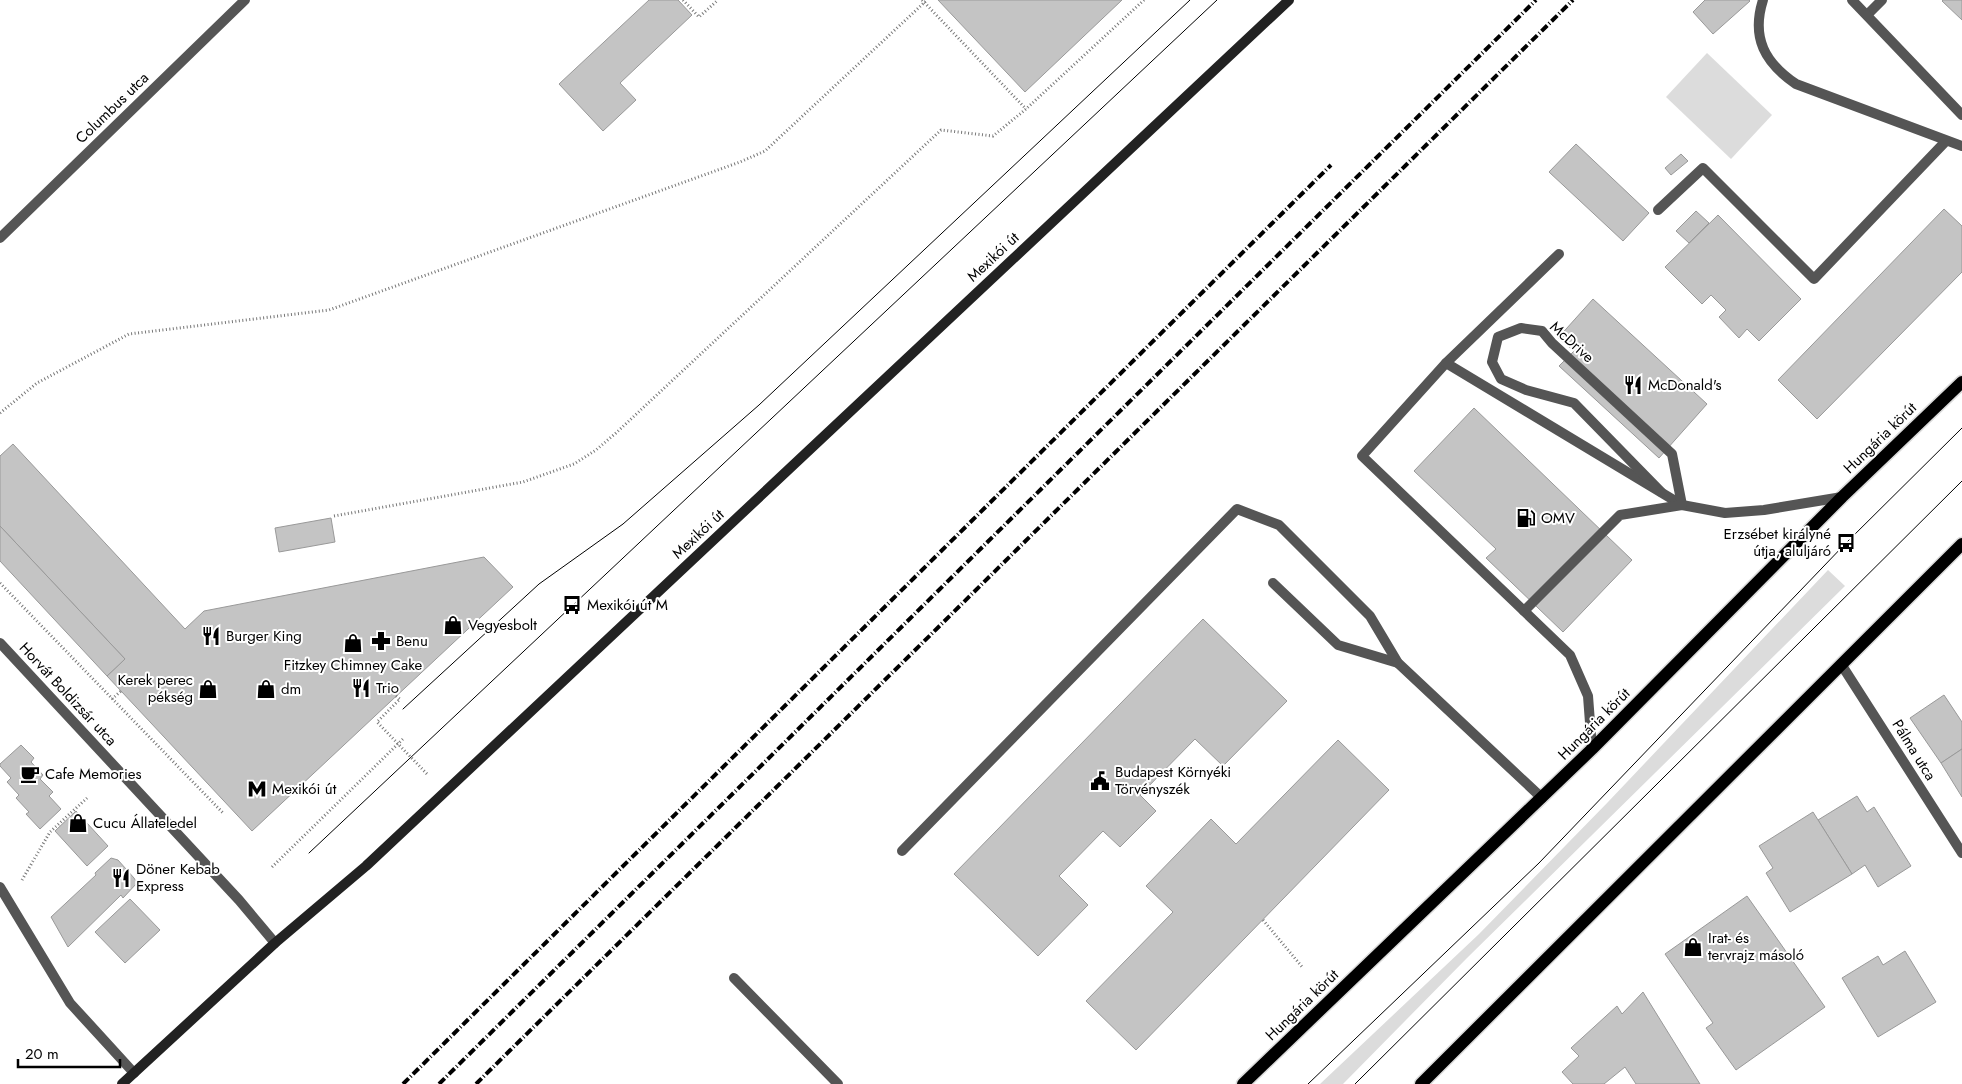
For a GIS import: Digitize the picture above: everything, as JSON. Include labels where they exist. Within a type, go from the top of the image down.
[{"type":"main road","name":"Hungária körút","points":[[1243,1084],[1542,798],[1842,497],[1962,382]]},
{"type":"main road","points":[[1422,1084],[1962,544]]},
{"type":"street","name":"Columbus utca","points":[[0,238],[245,0]]},
{"type":"street","name":"Mexikói út","points":[[122,1084],[275,943],[366,866],[1289,0]]},
{"type":"street","points":[[1764,0],[1759,13],[1758,27],[1760,38],[1763,50],[1779,72],[1796,84],[1962,146]]},
{"type":"street","points":[[1852,0],[1962,115]]},
{"type":"street","points":[[1867,15],[1882,0]]},
{"type":"street","points":[[1658,210],[1703,168],[1814,279],[1946,141]]},
{"type":"street","points":[[1559,254],[1446,363],[1362,456],[1570,656],[1588,696],[1592,749]]},
{"type":"street","name":"McDrive","points":[[1661,492],[1574,403],[1526,390],[1501,379],[1492,362],[1498,337],[1521,328],[1542,331],[1552,343],[1672,454],[1682,505]]},
{"type":"street","points":[[1446,363],[1682,505]]},
{"type":"street","points":[[1524,611],[1620,515],[1682,505],[1724,513],[1764,510],[1842,497]]},
{"type":"street","points":[[902,852],[1237,509],[1279,526],[1370,616],[1398,663],[1542,798]]},
{"type":"street","points":[[1274,582],[1338,645],[1398,663]]},
{"type":"street","name":"Horvát Boldizsár utca","points":[[0,643],[239,900],[275,943]]},
{"type":"street","name":"Pálma utca","points":[[1841,664],[1962,853]]},
{"type":"street","points":[[0,887],[70,1003],[134,1073]]},
{"type":"street","points":[[734,978],[838,1084]]},
{"type":"path","points":[[684,0],[699,17],[718,0]]},
{"type":"path","points":[[334,516],[523,482],[574,464],[596,450],[941,130],[993,136],[1026,109],[1144,0]]},
{"type":"path","points":[[0,413],[36,383],[129,334],[329,310],[740,162],[765,151],[925,1],[1026,109]]},
{"type":"path","points":[[0,583],[224,814]]},
{"type":"path","points":[[112,699],[121,691]]},
{"type":"path","points":[[396,696],[400,700],[376,722],[427,774]]},
{"type":"path","points":[[272,866],[404,738]]},
{"type":"path","points":[[20,883],[50,832],[87,798]]},
{"type":"path","points":[[1263,920],[1302,968]]},
{"type":"shaded area","points":[[1707,53],[1772,115],[1731,159],[1666,97]]},
{"type":"shaded area","points":[[1828,570],[1845,586],[1467,958],[1343,1084],[1320,1084],[1479,934],[1608,802]]},
{"type":"building","points":[[649,0],[678,0],[692,15],[620,83],[636,100],[603,131],[559,84]]},
{"type":"building","points":[[938,0],[1122,0],[1025,92]]},
{"type":"building","points":[[1705,0],[1750,1],[1713,34],[1693,12]]},
{"type":"building","points":[[1962,0],[1962,20],[1942,1]]},
{"type":"building","points":[[1576,144],[1649,213],[1623,241],[1549,172]]},
{"type":"building","points":[[1681,154],[1688,161],[1671,175],[1665,168]]},
{"type":"building","points":[[1944,209],[1962,226],[1962,272],[1817,419],[1778,380]]},
{"type":"building","points":[[1696,211],[1709,223],[1689,243],[1676,231]]},
{"type":"building","points":[[1718,215],[1801,299],[1759,341],[1747,329],[1739,338],[1719,317],[1726,310],[1711,295],[1702,304],[1665,267]]},
{"type":"building","name":"McDonald's","points":[[1593,299],[1707,404],[1659,458],[1559,366],[1574,351],[1558,338]]},
{"type":"building","name":"OMV","points":[[1474,408],[1632,560],[1563,632],[1486,558],[1496,549],[1414,471]]},
{"type":"building","points":[[13,444],[185,629],[204,611],[484,557],[513,587],[252,831],[107,676],[125,659],[0,526],[0,456]]},
{"type":"building","points":[[331,518],[335,542],[279,552],[275,528]]},
{"type":"building","points":[[0,526],[125,659],[107,676],[0,561]]},
{"type":"building","name":"Budapest Környéki Törvényszék","points":[[1203,619],[1287,701],[1223,766],[1195,739],[1140,795],[1156,811],[1120,847],[1103,831],[1059,876],[1088,905],[1038,956],[954,874]]},
{"type":"building","points":[[1944,695],[1962,722],[1962,749],[1941,763],[1910,718]]},
{"type":"building","name":"Budapest Környéki Törvényszék","points":[[1338,740],[1389,790],[1136,1050],[1086,1001],[1173,912],[1146,886],[1211,819],[1236,844]]},
{"type":"building","points":[[21,745],[34,758],[31,762],[43,775],[40,779],[53,792],[49,796],[61,809],[40,829],[26,814],[29,812],[16,798],[19,795],[7,782],[11,778],[0,766]]},
{"type":"building","points":[[1962,749],[1962,797],[1941,763]]},
{"type":"building","points":[[1857,796],[1867,812],[1874,807],[1911,866],[1878,887],[1865,865],[1852,874],[1818,820]]},
{"type":"building","points":[[76,811],[108,846],[87,866],[55,831]]},
{"type":"building","points":[[1813,812],[1852,874],[1790,912],[1766,873],[1773,868],[1759,846]]},
{"type":"building","points":[[111,858],[118,860],[137,883],[123,898],[121,895],[68,947],[51,917],[96,875],[95,873]]},
{"type":"building","points":[[1747,896],[1825,1007],[1736,1070],[1706,1028],[1713,1023],[1665,954]]},
{"type":"building","points":[[130,899],[160,930],[125,963],[95,932]]},
{"type":"building","points":[[1905,951],[1936,1002],[1878,1037],[1842,978],[1878,956],[1883,965]]},
{"type":"building","points":[[1643,992],[1700,1084],[1636,1084],[1625,1067],[1604,1084],[1573,1084],[1562,1072],[1579,1056],[1571,1048],[1617,1006],[1622,1014]]},
{"type":"tram line","points":[[403,709],[539,584],[623,524],[759,405],[1190,0]]},
{"type":"tram line","points":[[309,853],[1217,0]]},
{"type":"tram line","points":[[1308,1084],[1539,863],[1846,543],[1962,428]]},
{"type":"tram line","points":[[1355,1084],[1962,481]]},
{"type":"railway","points":[[439,1084],[1536,0]]},
{"type":"railway","points":[[476,1084],[1573,0]]},
{"type":"railway","points":[[403,1084],[1331,165]]},
{"type":"place","name":"McDonald's","points":[[1633,385]]},
{"type":"place","name":"OMV","points":[[1526,518]]},
{"type":"place","name":"Erzsébet királyné útja, aluljáró","points":[[1846,543]]},
{"type":"place","name":"Mexikói út M","points":[[572,605]]},
{"type":"place","name":"Vegyesbolt","points":[[453,625]]},
{"type":"place","name":"Burger King","points":[[211,636]]},
{"type":"place","name":"Benu","points":[[381,641]]},
{"type":"place","name":"Fitzkey Chimney Cake","points":[[353,643]]},
{"type":"place","name":"Trio","points":[[361,688]]},
{"type":"place","name":"Kerek perec pékség","points":[[208,689]]},
{"type":"place","name":"dm","points":[[266,689]]},
{"type":"place","name":"Cafe Memories","points":[[30,774]]},
{"type":"place","name":"Budapest Környéki Törvényszék","points":[[1100,781]]},
{"type":"place","name":"Mexikói út","points":[[257,789]]},
{"type":"place","name":"Cucu Állateledel","points":[[78,823]]},
{"type":"place","name":"Döner Kebab Express","points":[[121,878]]},
{"type":"place","name":"Irat- és tervrajz másoló","points":[[1693,947]]}]
